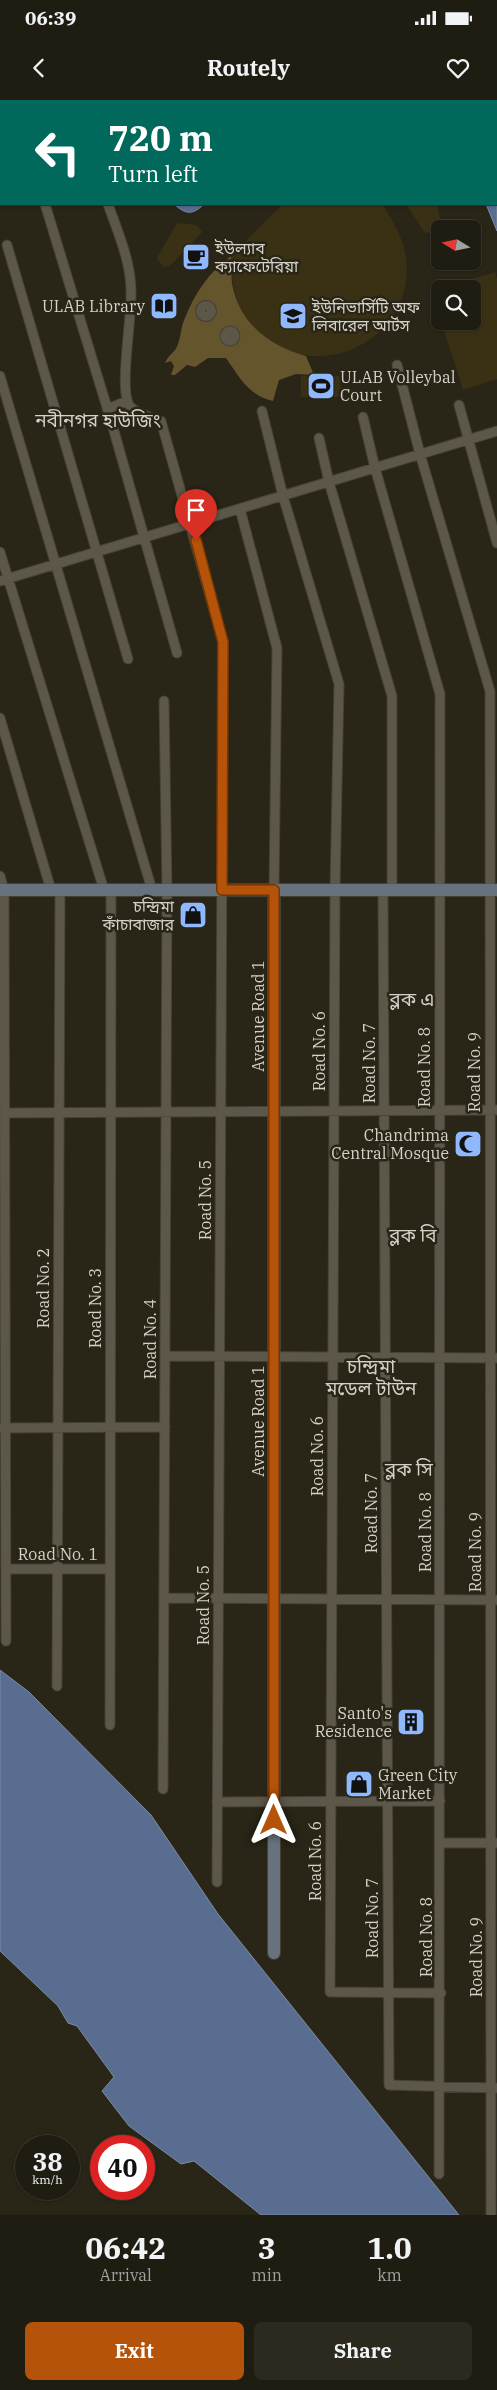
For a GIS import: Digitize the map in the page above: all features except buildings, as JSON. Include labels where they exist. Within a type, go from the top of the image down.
[{"type":"street","points":[[45,205],[177,652]]},
{"type":"street","points":[[108,205],[129,264],[131,292],[126,370],[127,401],[112,407],[108,413]]},
{"type":"street","points":[[7,245],[128,659]]},
{"type":"street","name":"Road No. 9","points":[[397,366],[420,454],[490,691],[493,890],[494,1600],[494,2088],[491,2215]]},
{"type":"street","points":[[0,376],[152,890]]},
{"type":"street","name":"Road No. 5","points":[[127,401],[132,408],[161,420],[223,642],[217,1882]]},
{"type":"street","points":[[459,405],[497,543]]},
{"type":"street","name":"Road No. 6","points":[[262,411],[283,496],[339,684],[335,890],[330,1992],[387,1992]]},
{"type":"street","name":"Road No. 8","points":[[363,417],[374,468],[440,694],[440,2174]]},
{"type":"street","points":[[4,580],[497,431]]},
{"type":"street","name":"Road No. 7","points":[[319,438],[329,482],[392,696],[384,1111],[386,1801],[389,2085],[441,2088]]},
{"type":"street","points":[[240,509],[277,648],[274,890]]},
{"type":"street","name":"Road No. 3","points":[[0,552],[4,580],[108,890],[110,1726]]},
{"type":"street","name":"Road No. 4","points":[[164,701],[167,890],[164,1789]]},
{"type":"street","name":"Road No. 2","points":[[0,718],[56,890],[59,1112],[57,1686]]},
{"type":"street","name":"Road No. 1","points":[[0,876],[2,890],[5,1113],[2,1193],[6,1641]]},
{"type":"street","points":[[2,890],[493,890]]},
{"type":"street","name":"Avenue Road 1","points":[[274,890],[274,1953]]},
{"type":"street","points":[[5,1113],[493,1110]]},
{"type":"street","points":[[165,1356],[493,1358]]},
{"type":"street","points":[[3,1428],[165,1427]]},
{"type":"street","name":"Road No. 1","points":[[6,1569],[110,1569]]},
{"type":"street","points":[[164,1598],[494,1600]]},
{"type":"street","points":[[217,1802],[440,1801]]},
{"type":"street","points":[[440,1843],[494,1843]]},
{"type":"street","points":[[387,1992],[441,1993]]},
{"type":"street","points":[[441,2088],[494,2088]]},
{"type":"shaded area","points":[[282,205],[384,205],[401,239],[405,252],[406,282],[397,309],[381,330],[359,346],[334,355],[307,355],[280,347],[256,329],[248,320],[237,301],[234,290],[231,256]]},
{"type":"shaded area","points":[[407,205],[437,205],[440,220],[431,220],[431,232],[425,233]]},
{"type":"shaded area","points":[[177,223],[197,225],[202,232],[170,266],[164,267],[157,259]]},
{"type":"shaded area","points":[[231,256],[232,283],[235,297],[241,310],[258,331],[268,339],[293,352],[306,356],[314,375],[296,374],[279,380],[273,401],[257,395],[245,385],[226,358],[208,358],[195,367],[187,365],[175,375],[171,375],[174,366],[171,361],[165,363],[177,347],[184,321],[198,292],[209,276]]},
{"type":"shaded area","points":[[495,272],[497,279],[497,379],[463,390],[444,330],[481,330],[481,280],[471,280]]},
{"type":"shaded area","name":"ULAB Volleybal Court","points":[[301,376],[340,376],[341,397],[301,397]]},
{"type":"water","points":[[175,205],[203,205],[193,212],[182,210]]},
{"type":"water","points":[[486,205],[497,205],[497,231]]},
{"type":"water","points":[[0,1670],[29,1692],[151,1815],[218,1914],[459,2215],[261,2215],[194,2161],[181,2164],[155,2145],[155,2135],[141,2135],[129,2126],[102,2091],[114,2077],[77,2026],[68,2023],[58,2006],[0,1951]]},
{"type":"place","name":"ইউল্যাব ক্যাফেটেরিয়া","points":[[196,257]]},
{"type":"place","name":"ULAB Library","points":[[164,306]]},
{"type":"place","name":"ইউনিভার্সিটি অফ লিবারেল আর্টস","points":[[293,316]]},
{"type":"place","name":"ULAB Volleybal Court","points":[[321,386]]},
{"type":"place","name":"চন্দ্রিমা কাঁচাবাজার","points":[[193,915]]},
{"type":"place","name":"Chandrima Central Mosque","points":[[468,1144]]},
{"type":"place","name":"Santo's Residence","points":[[411,1722]]},
{"type":"place","name":"Green City Market","points":[[359,1784]]},
{"type":"district","name":"নবীনগর হাউজিং","points":[[98,420]]},
{"type":"district","name":"ব্লক এ","points":[[412,999]]},
{"type":"district","name":"ব্লক বি","points":[[413,1235]]},
{"type":"district","name":"চন্দ্রিমা মডেল টাউন","points":[[371,1377]]},
{"type":"district","name":"ব্লক সি","points":[[409,1469]]},
{"type":"route","points":[[196,540],[223,642],[222,890],[274,890],[274,1820]]}]
